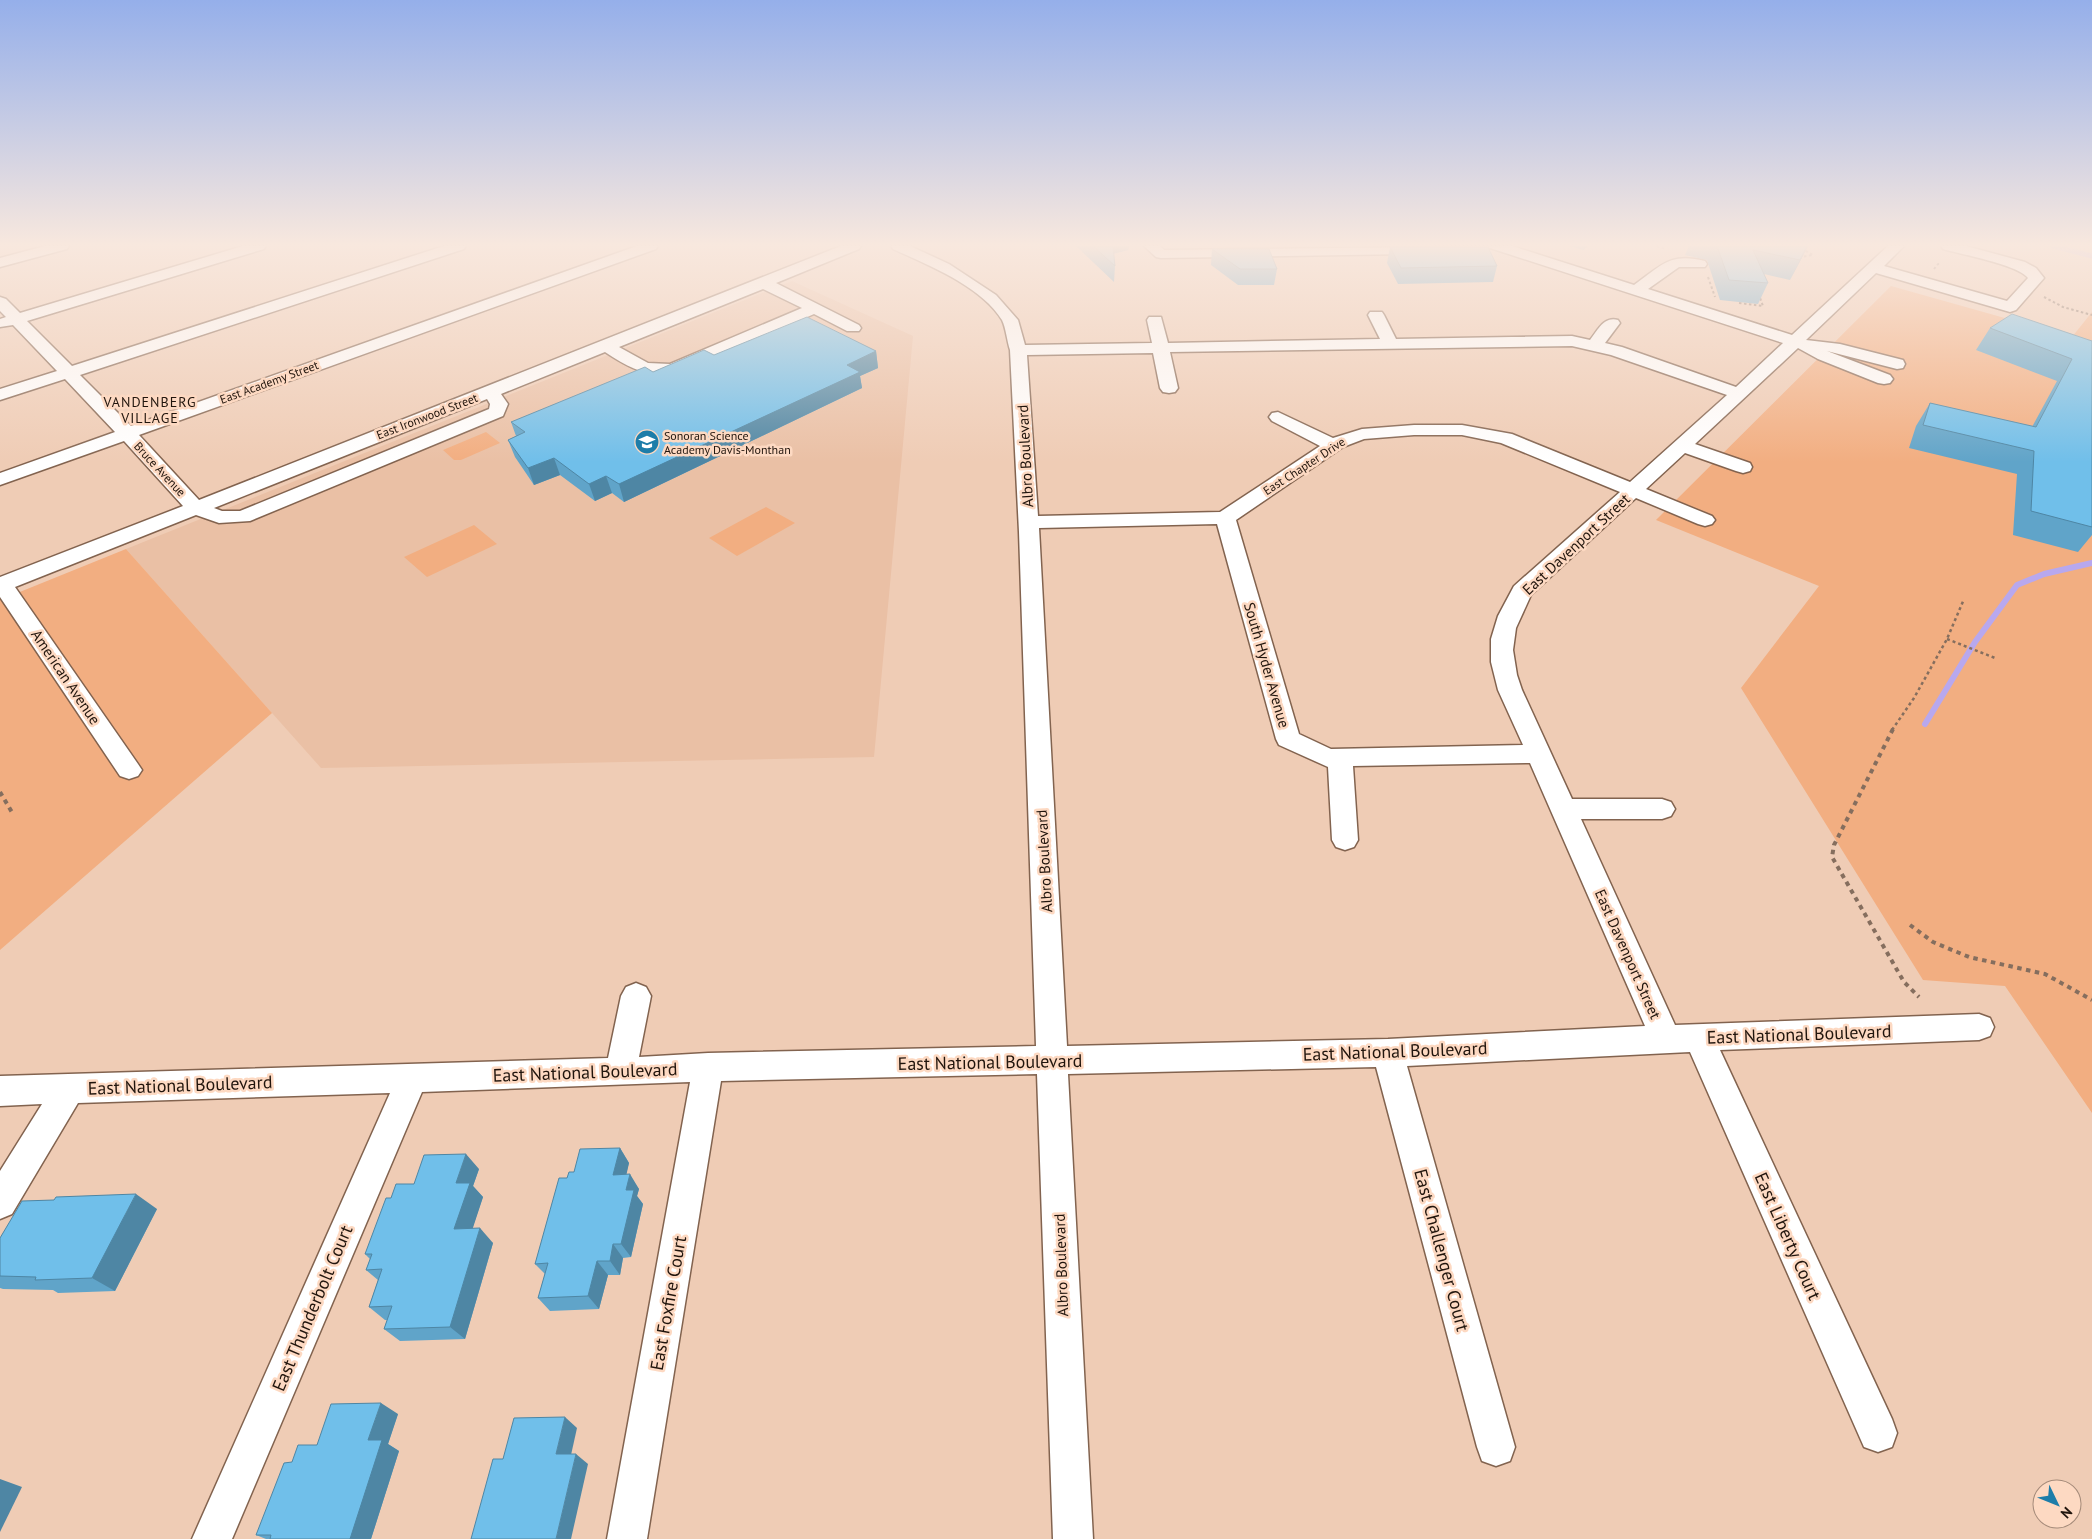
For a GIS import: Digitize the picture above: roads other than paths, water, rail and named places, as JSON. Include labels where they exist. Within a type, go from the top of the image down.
[{"type":"street","points":[[0,396],[239,318]]},
{"type":"street","name":"East Academy Street","points":[[0,479],[450,318]]},
{"type":"street","name":"East Ironwood Street","points":[[1,585],[194,507],[677,318]]},
{"type":"street","points":[[606,346],[645,370],[670,370],[793,318]]},
{"type":"street","points":[[832,318],[853,328]]},
{"type":"street","name":"Albro Boulevard","points":[[1008,318],[1018,350],[1029,522],[1073,1539]]},
{"type":"street","points":[[1377,318],[1390,344]]},
{"type":"street","points":[[1723,318],[1801,343],[1824,344],[1879,361],[1897,364]]},
{"type":"street","name":"East Davenport Street","points":[[1682,1038],[1563,809],[1504,672],[1500,644],[1508,614],[1522,591],[1740,394],[1801,343],[1826,318]]},
{"type":"street","points":[[1155,320],[1169,388]]},
{"type":"street","name":"Bruce Avenue","points":[[8,321],[68,374],[127,433],[194,507]]},
{"type":"street","points":[[1595,345],[1612,323]]},
{"type":"street","points":[[1018,350],[1572,341],[1616,351],[1740,394]]},
{"type":"street","points":[[1801,343],[1816,353],[1870,371],[1884,379]]},
{"type":"street","points":[[194,507],[218,517],[243,517],[497,412],[499,404],[490,391]]},
{"type":"street","points":[[1278,417],[1333,445]]},
{"type":"street","name":"East Chapter Drive","points":[[1226,518],[1333,445],[1348,438],[1375,432],[1414,430],[1476,431],[1518,443],[1704,520]]},
{"type":"street","points":[[1683,446],[1743,467]]},
{"type":"street","points":[[1029,522],[1226,518]]},
{"type":"street","name":"South Hyder Avenue","points":[[1226,518],[1288,739],[1328,758],[1539,754]]},
{"type":"street","name":"American Avenue","points":[[1,585],[129,770]]},
{"type":"street","points":[[1340,758],[1345,840]]},
{"type":"street","points":[[1563,809],[1662,809]]},
{"type":"street","points":[[621,1072],[636,996]]},
{"type":"street","name":"East National Boulevard","points":[[0,1091],[621,1072],[708,1067],[1388,1053],[1682,1038],[1979,1027]]},
{"type":"street","name":"East Liberty Court","points":[[1682,1038],[1878,1434]]},
{"type":"street","name":"East Challenger Court","points":[[1388,1053],[1496,1447]]},
{"type":"street","name":"East Foxfire Court","points":[[627,1539],[708,1067]]},
{"type":"street","name":"East Thunderbolt Court","points":[[212,1539],[412,1078]]},
{"type":"street","points":[[0,1202],[69,1088]]},
{"type":"waterway","points":[[1925,724],[1975,642],[2017,585],[2044,574],[2092,563]]},
{"type":"place","name":"Sonoran Science Academy Davis-Monthan","points":[[647,442]]},
{"type":"district","name":"VANDENBERG VILLAGE","points":[[150,410]]}]
